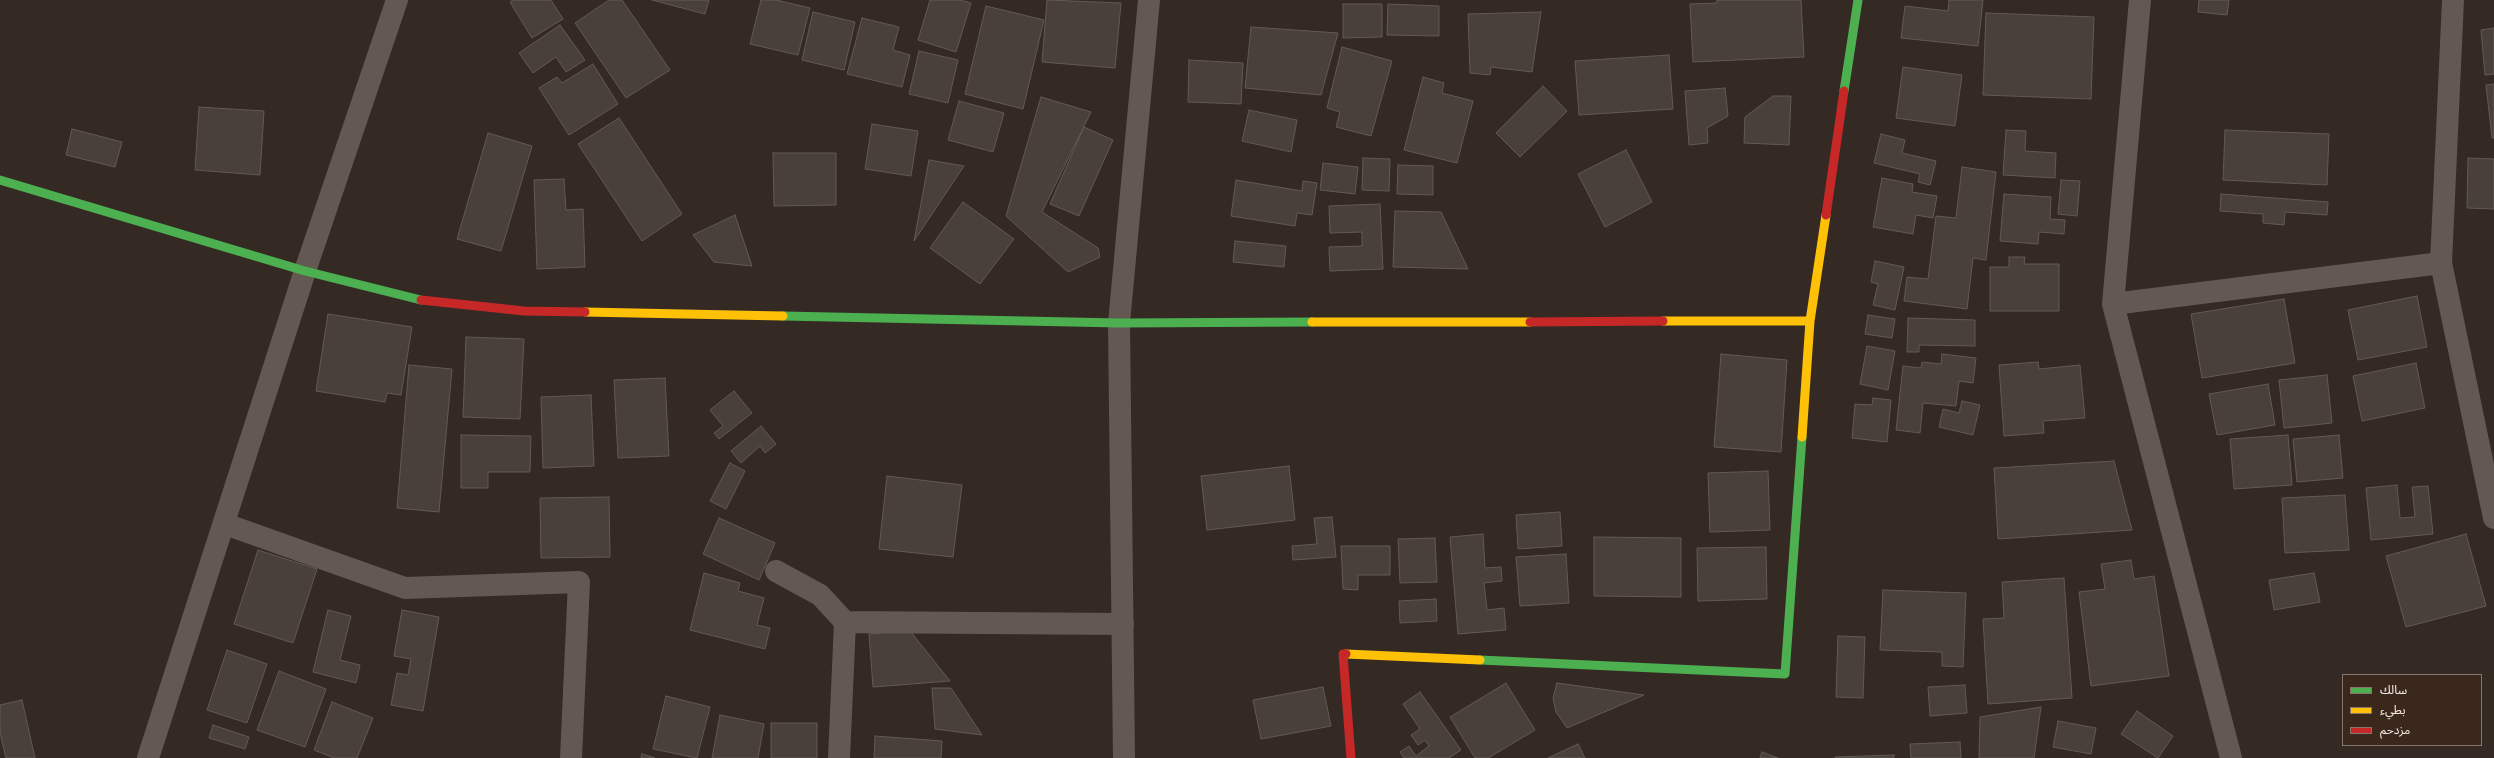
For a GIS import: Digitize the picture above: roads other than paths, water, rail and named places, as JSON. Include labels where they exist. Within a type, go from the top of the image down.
[{"type":"street","points":[[148,758],[225,524],[305,271],[397,0]]},
{"type":"street","points":[[1124,758],[1119,323],[1149,0]]},
{"type":"street","points":[[1351,758],[1343,654],[1785,674],[1810,322],[1858,0]]},
{"type":"street","points":[[2140,0],[2113,304],[2231,758]]},
{"type":"street","points":[[2453,0],[2441,263],[2494,518]]},
{"type":"street","points":[[0,180],[305,271],[409,299],[524,311],[1119,323],[1810,322]]},
{"type":"street","points":[[2113,304],[2441,263]]},
{"type":"street","points":[[225,524],[405,588],[580,582],[571,758]]},
{"type":"street","points":[[776,571],[820,595],[845,622],[839,758]]},
{"type":"street","points":[[845,622],[1123,624]]}]
